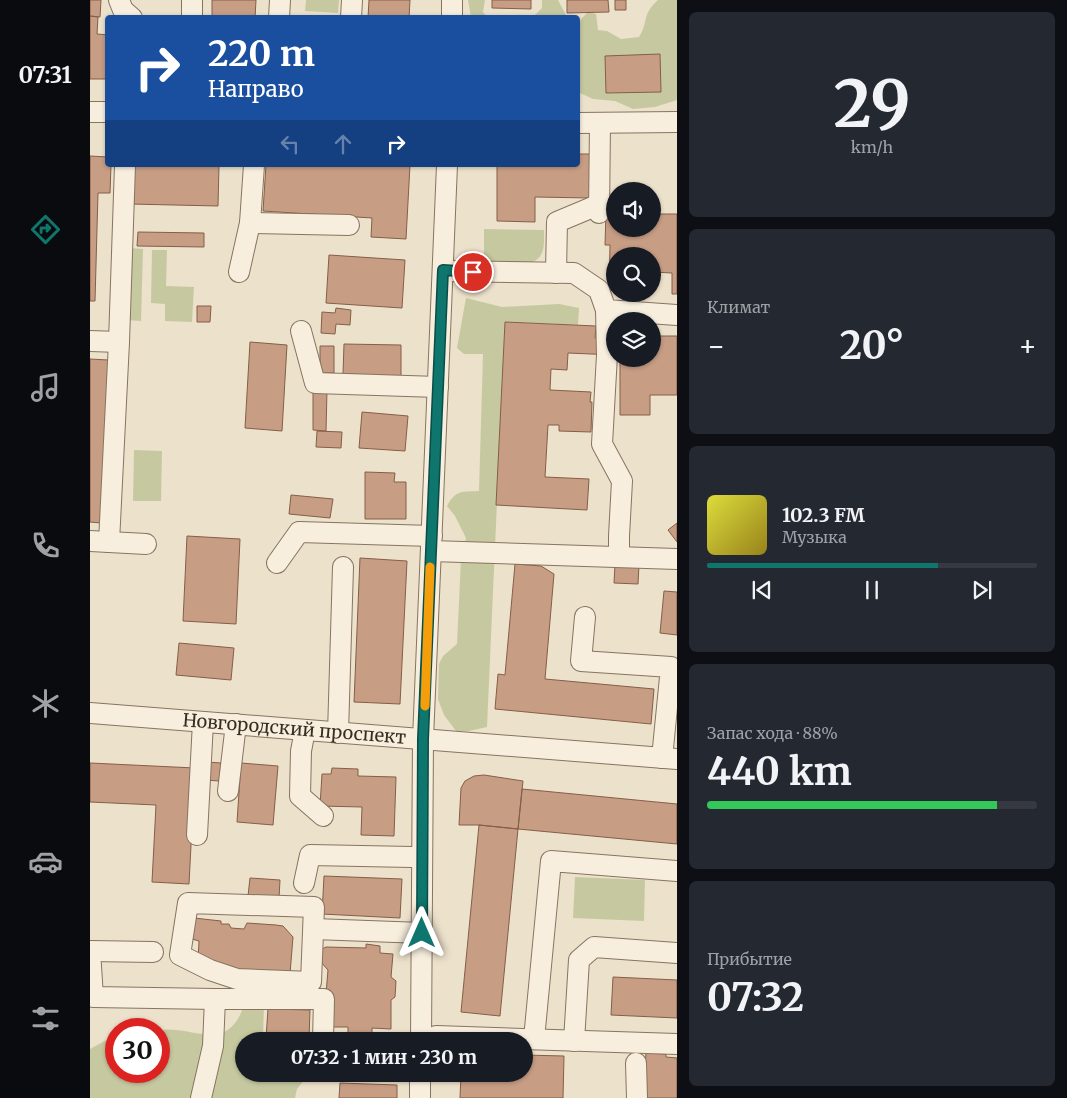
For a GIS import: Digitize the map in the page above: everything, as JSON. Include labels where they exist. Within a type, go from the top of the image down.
[{"type":"street","points":[[119,0],[123,10],[129,15]]},
{"type":"street","points":[[192,0],[192,15]]},
{"type":"street","points":[[278,15],[280,0]]},
{"type":"street","points":[[351,15],[352,0]]},
{"type":"street","points":[[452,0],[452,15]]},
{"type":"street","points":[[90,112],[105,112]]},
{"type":"street","points":[[580,123],[677,122]]},
{"type":"street","points":[[556,273],[557,222],[600,209],[600,124]]},
{"type":"street","points":[[124,167],[119,342],[100,542],[146,544]]},
{"type":"street","points":[[238,272],[250,223],[254,167]]},
{"type":"street","points":[[428,1032],[422,933],[423,739],[447,167]]},
{"type":"street","points":[[250,223],[349,225]]},
{"type":"street","points":[[443,270],[574,273],[598,290],[606,310],[607,355],[602,444],[622,481],[618,536],[619,556]]},
{"type":"street","points":[[606,310],[677,316]]},
{"type":"street","points":[[301,331],[315,383],[438,387]]},
{"type":"street","points":[[90,341],[119,342]]},
{"type":"street","points":[[277,563],[299,532],[431,543],[677,559]]},
{"type":"street","points":[[338,733],[343,567]]},
{"type":"street","points":[[585,617],[581,661],[671,667],[669,759]]},
{"type":"street","name":"Новгородский проспект","points":[[90,712],[669,759]]},
{"type":"street","points":[[197,835],[203,722]]},
{"type":"street","points":[[228,791],[236,724]]},
{"type":"street","points":[[305,730],[301,752],[300,796],[323,816]]},
{"type":"street","points":[[304,883],[310,855],[422,859]]},
{"type":"street","points":[[677,870],[551,862],[534,1039],[677,1044]]},
{"type":"street","points":[[188,903],[314,907],[314,929],[311,982],[237,979],[210,970],[180,954],[188,903]]},
{"type":"street","points":[[314,929],[422,933]]},
{"type":"street","points":[[574,1041],[579,960],[589,951],[594,947],[677,953]]},
{"type":"street","points":[[153,952],[90,951],[92,997],[324,999],[323,1032]]},
{"type":"street","points":[[201,1098],[213,1046],[215,999]]},
{"type":"street","points":[[636,1063],[637,1098]]},
{"type":"street","points":[[420,1082],[420,1098]]},
{"type":"green space","points":[[306,0],[339,0],[338,13],[305,11]]},
{"type":"green space","points":[[468,0],[485,0],[483,12],[485,15],[471,15]]},
{"type":"green space","points":[[542,0],[558,0],[566,15],[535,15],[542,8]]},
{"type":"green space","points":[[658,0],[677,0],[677,100],[655,107],[633,109],[615,101],[593,99],[580,93],[580,22],[582,18],[588,12],[596,14],[598,30],[607,31],[621,39],[639,37],[647,14]]},
{"type":"green space","points":[[484,229],[544,230],[543,250],[539,258],[529,263],[484,262]]},
{"type":"green space","points":[[129,248],[143,249],[141,321],[127,320]]},
{"type":"green space","points":[[152,250],[167,250],[166,286],[194,287],[192,322],[165,321],[165,304],[151,303]]},
{"type":"green space","points":[[466,298],[502,307],[559,304],[579,308],[578,325],[505,322],[487,727],[469,731],[456,731],[444,715],[438,699],[439,664],[443,656],[457,644],[461,559],[466,538],[455,516],[447,506],[460,492],[479,491],[483,354],[464,354],[457,348]]},
{"type":"green space","points":[[134,450],[162,451],[161,501],[133,501]]},
{"type":"green space","points":[[575,877],[645,880],[644,921],[573,918]]},
{"type":"green space","points":[[264,1005],[263,1032],[235,1032],[235,1082],[303,1082],[297,1089],[295,1098],[90,1098],[90,1049],[105,1041],[105,1083],[170,1083],[170,1030],[218,1034],[227,1030],[236,1022],[243,1008]]},
{"type":"building","points":[[90,0],[101,0],[100,17],[90,16]]},
{"type":"building","points":[[212,0],[256,0],[255,15],[212,15]]},
{"type":"building","points":[[369,0],[410,0],[409,15],[368,15]]},
{"type":"building","points":[[492,0],[531,0],[531,9],[492,8]]},
{"type":"building","points":[[567,0],[608,0],[609,12],[567,13]]},
{"type":"building","points":[[615,0],[626,0],[626,10],[615,10]]},
{"type":"building","points":[[90,16],[98,17],[97,34],[105,35],[105,79],[90,79]]},
{"type":"building","points":[[660,54],[661,92],[606,93],[605,56]]},
{"type":"building","points":[[580,154],[590,154],[590,198],[535,197],[535,222],[497,221],[497,167],[580,167]]},
{"type":"building","points":[[90,156],[105,157],[105,167],[111,167],[110,193],[98,193],[95,301],[90,301]]},
{"type":"building","points":[[131,167],[219,167],[218,206],[130,204]]},
{"type":"building","points":[[266,167],[410,167],[406,239],[371,237],[372,218],[263,211]]},
{"type":"building","points":[[606,212],[606,237],[661,237],[661,214],[677,214],[677,294],[672,294],[672,273],[661,272],[661,247],[610,247],[610,245],[605,245]]},
{"type":"building","points":[[138,232],[204,233],[204,247],[137,246]]},
{"type":"building","points":[[329,255],[405,260],[402,308],[326,303]]},
{"type":"building","points":[[197,306],[211,306],[210,322],[197,322]]},
{"type":"building","points":[[336,308],[351,310],[350,325],[336,324],[335,334],[321,333],[322,312],[335,313]]},
{"type":"building","points":[[505,322],[596,326],[595,338],[606,339],[606,355],[568,353],[567,370],[551,369],[550,390],[591,392],[591,432],[559,431],[559,425],[548,425],[545,477],[589,479],[587,510],[496,505]]},
{"type":"building","points":[[661,336],[677,336],[677,395],[650,395],[650,415],[620,415],[620,367],[661,367]]},
{"type":"building","points":[[250,342],[287,345],[282,431],[245,428]]},
{"type":"building","points":[[344,344],[401,345],[401,376],[343,374]]},
{"type":"building","points":[[320,346],[334,346],[334,373],[320,373]]},
{"type":"building","points":[[90,359],[108,360],[101,523],[90,522]]},
{"type":"building","points":[[313,390],[327,390],[326,431],[313,430]]},
{"type":"building","points":[[362,412],[408,416],[405,451],[359,448]]},
{"type":"building","points":[[317,431],[342,432],[341,448],[316,447]]},
{"type":"building","points":[[365,472],[395,473],[394,482],[406,482],[406,519],[365,519]]},
{"type":"building","points":[[291,495],[333,499],[330,518],[289,514]]},
{"type":"building","points":[[677,523],[677,542],[668,530]]},
{"type":"building","points":[[187,536],[240,539],[236,624],[183,621]]},
{"type":"building","points":[[360,558],[407,561],[400,704],[354,702]]},
{"type":"building","points":[[515,564],[541,566],[554,574],[545,679],[654,689],[651,724],[495,709],[498,674],[505,675]]},
{"type":"building","points":[[615,564],[639,565],[638,584],[614,583]]},
{"type":"building","points":[[664,591],[677,592],[677,635],[660,633]]},
{"type":"building","points":[[179,643],[234,648],[231,680],[176,675]]},
{"type":"building","points":[[207,762],[221,763],[219,781],[205,780]]},
{"type":"building","points":[[90,763],[195,768],[189,884],[152,882],[156,805],[90,802]]},
{"type":"building","points":[[241,763],[278,766],[273,825],[237,822]]},
{"type":"building","points":[[332,768],[358,769],[358,776],[396,777],[394,836],[361,835],[362,807],[320,806],[322,774],[331,774]]},
{"type":"building","points":[[484,775],[523,781],[518,829],[459,825],[461,788],[465,781],[474,776]]},
{"type":"building","points":[[522,789],[677,804],[677,844],[518,829]]},
{"type":"building","points":[[479,825],[518,829],[500,1016],[461,1012]]},
{"type":"building","points":[[324,876],[402,879],[400,918],[322,914]]},
{"type":"building","points":[[250,878],[280,880],[279,898],[248,896]]},
{"type":"building","points":[[194,918],[221,921],[221,924],[229,924],[231,928],[244,929],[247,923],[283,926],[293,937],[290,974],[212,969],[198,962],[199,941],[192,939]]},
{"type":"building","points":[[366,944],[380,946],[380,953],[393,954],[391,977],[396,981],[395,997],[391,1000],[391,1029],[372,1028],[372,1032],[348,1032],[348,1027],[330,1027],[326,994],[328,970],[320,961],[322,949],[326,947],[366,948]]},
{"type":"building","points":[[613,977],[677,980],[677,1018],[611,1015]]},
{"type":"building","points":[[268,1009],[310,1010],[309,1032],[266,1032]]},
{"type":"building","points":[[646,1053],[666,1054],[666,1057],[677,1058],[677,1098],[643,1098]]},
{"type":"building","points":[[533,1055],[564,1056],[563,1098],[460,1098],[461,1082],[533,1082]]},
{"type":"building","points":[[340,1083],[397,1085],[397,1098],[339,1098]]},
{"type":"slow traffic","points":[[425,706],[430,567]]},
{"type":"route","points":[[422,933],[423,739],[443,270],[473,272]]}]
